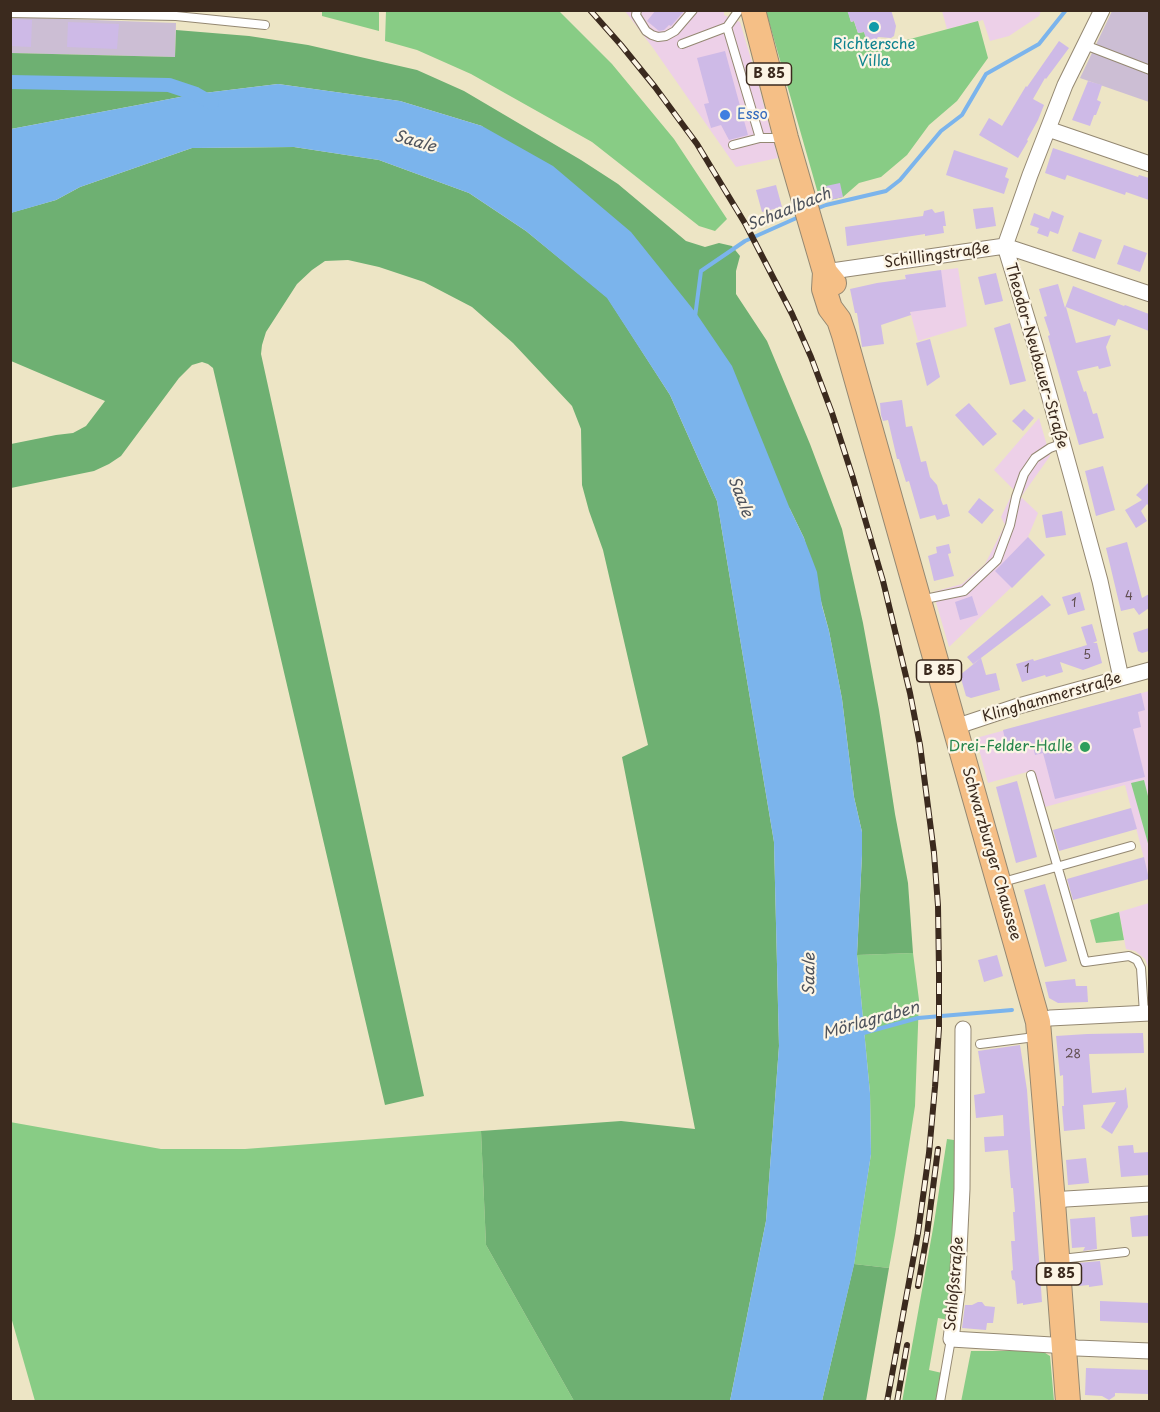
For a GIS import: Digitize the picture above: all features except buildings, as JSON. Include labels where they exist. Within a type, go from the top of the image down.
[{"type":"main road","name":"Schwarzburger Chaussee","points":[[753,10],[786,138],[825,272],[836,287],[841,306],[840,320],[1039,1029],[1068,1401]]},
{"type":"street","name":"Theodor-Neubauer-Straße","points":[[1102,10],[1065,85],[1005,246],[1036,348],[1100,581],[1121,678]]},
{"type":"street","points":[[1048,129],[1149,164]]},
{"type":"street","name":"Schillingstraße","points":[[825,272],[1005,246],[1149,294]]},
{"type":"street","name":"Klinghammerstraße","points":[[955,728],[1015,707],[1149,670]]},
{"type":"street","points":[[1039,1029],[1050,1018],[1147,1013]]},
{"type":"street","name":"Schloßstraße","points":[[963,1029],[962,1189],[957,1292],[951,1339],[1149,1351]]},
{"type":"street","points":[[1053,1202],[1066,1199],[1149,1194]]},
{"type":"lane","points":[[637,10],[636,15],[646,31],[658,37],[675,31],[693,10]]},
{"type":"lane","points":[[682,44],[727,27],[739,10]]},
{"type":"lane","points":[[10,13],[176,16],[265,25]]},
{"type":"lane","points":[[727,27],[760,138]]},
{"type":"lane","points":[[1085,45],[1149,70]]},
{"type":"lane","points":[[733,145],[760,138],[786,138]]},
{"type":"lane","points":[[919,600],[964,591],[997,560],[1010,525],[1024,474],[1035,458],[1061,444]]},
{"type":"lane","points":[[1031,775],[1085,962],[1129,956],[1137,960],[1142,968],[1147,1013]]},
{"type":"lane","points":[[999,883],[1131,846]]},
{"type":"lane","points":[[980,1044],[1039,1029]]},
{"type":"lane","points":[[1058,1259],[1125,1252]]},
{"type":"lane","points":[[940,1401],[951,1339]]},
{"type":"shaded area","points":[[942,10],[1041,11],[1039,16],[1009,36],[990,41],[983,20],[947,29]]},
{"type":"shaded area","name":"Esso","points":[[625,11],[724,11],[724,15],[740,22],[778,158],[736,167]]},
{"type":"shaded area","points":[[1112,11],[1149,11],[1149,102],[1080,78]]},
{"type":"shaded area","points":[[11,17],[176,23],[175,57],[11,53]]},
{"type":"shaded area","points":[[958,268],[967,326],[918,341],[911,315],[905,275]]},
{"type":"shaded area","points":[[1039,418],[1050,456],[1021,497],[1038,513],[1028,537],[1045,555],[949,647],[933,592],[962,584],[985,564],[1005,525],[1001,517],[1014,490],[994,470]]},
{"type":"shaded area","name":"Drei-Felder-Halle","points":[[1149,691],[1149,878],[1125,785],[1045,807],[1034,770],[988,783],[976,738]]},
{"type":"shaded area","points":[[1149,903],[1150,1002],[1149,969],[1145,959],[1135,951],[1126,949],[1119,912]]},
{"type":"green space","points":[[322,11],[379,11],[379,31],[322,16]]},
{"type":"green space","points":[[386,11],[559,11],[612,64],[674,139],[727,219],[715,231],[699,226],[592,142],[471,74],[417,50],[385,41]]},
{"type":"green space","points":[[766,11],[848,11],[851,22],[854,21],[858,33],[864,32],[868,42],[871,44],[875,42],[880,47],[978,21],[988,58],[957,101],[929,125],[907,155],[881,177],[859,183],[843,197],[830,200],[819,197]]},
{"type":"green space","points":[[176,30],[249,36],[308,45],[417,70],[464,91],[581,160],[618,184],[686,241],[705,247],[719,243],[732,246],[740,256],[736,271],[736,294],[767,341],[842,529],[863,623],[908,883],[913,953],[857,955],[862,832],[854,797],[842,699],[829,631],[804,538],[790,509],[482,126],[400,101],[278,84],[196,94],[11,129],[11,53],[175,57]]},
{"type":"green space","points":[[294,147],[379,160],[469,193],[526,231],[607,297],[670,395],[717,501],[774,842],[779,1046],[766,1221],[730,1401],[574,1401],[486,1245],[481,1131],[621,1121],[695,1129],[622,757],[648,745],[603,550],[582,485],[581,429],[572,406],[513,343],[472,307],[424,282],[379,267],[348,260],[325,261],[297,284],[266,332],[262,345],[261,354],[424,1096],[385,1105],[213,368],[202,362],[192,365],[179,378],[121,456],[109,464],[94,471],[11,488],[11,444],[73,433],[86,426],[105,401],[11,361],[10,213],[56,200],[80,187],[192,148]]},
{"type":"green space","points":[[1144,780],[1149,800],[1149,847],[1131,783]]},
{"type":"green space","points":[[1119,912],[1124,940],[1096,943],[1090,920]]},
{"type":"green space","points":[[913,953],[919,1000],[915,1106],[889,1268],[854,1264],[871,1154],[870,1093],[857,955]]},
{"type":"green space","points":[[10,1122],[161,1149],[245,1149],[481,1131],[486,1245],[574,1401],[35,1401],[11,1317]]},
{"type":"green space","points":[[947,1139],[954,1140],[959,1177],[949,1320],[938,1318],[929,1370],[942,1373],[937,1402],[902,1402],[934,1223]]},
{"type":"green space","points":[[854,1264],[889,1268],[866,1401],[822,1401]]},
{"type":"green space","points":[[971,1351],[1042,1351],[1050,1356],[1054,1401],[961,1402]]},
{"type":"water","name":"Saale","points":[[278,84],[400,101],[482,126],[553,166],[631,232],[696,313],[732,366],[804,538],[817,572],[822,606],[829,631],[842,699],[854,797],[862,832],[857,955],[870,1093],[871,1154],[854,1265],[822,1401],[730,1401],[766,1221],[779,1046],[774,842],[717,501],[670,395],[607,298],[526,231],[469,193],[379,160],[294,147],[192,148],[80,187],[56,200],[11,213],[11,129],[196,94]]},
{"type":"waterway","name":"Schaalbach","points":[[816,209],[886,191],[900,180],[941,131],[962,115],[986,74],[1039,44],[1066,10]]},
{"type":"waterway","points":[[10,82],[169,85],[196,94],[212,103]]},
{"type":"waterway","name":"Schaalbach","points":[[695,317],[701,271],[745,241],[801,216]]},
{"type":"waterway","name":"Mörlagraben","points":[[860,1034],[918,1018],[1012,1010]]},
{"type":"railway","points":[[590,10],[655,87],[697,144],[746,225],[792,314],[832,413],[853,478],[883,581],[910,693],[920,745],[934,853],[938,906],[939,1028],[929,1153],[918,1233],[887,1402]]},
{"type":"railway","points":[[918,1286],[938,1149]]},
{"type":"railway","points":[[897,1402],[907,1345]]},
{"type":"place","name":"Richtersche Villa","points":[[874,27]]},
{"type":"place","name":"Esso","points":[[725,115]]},
{"type":"place","name":"Drei-Felder-Halle","points":[[1085,747]]}]
